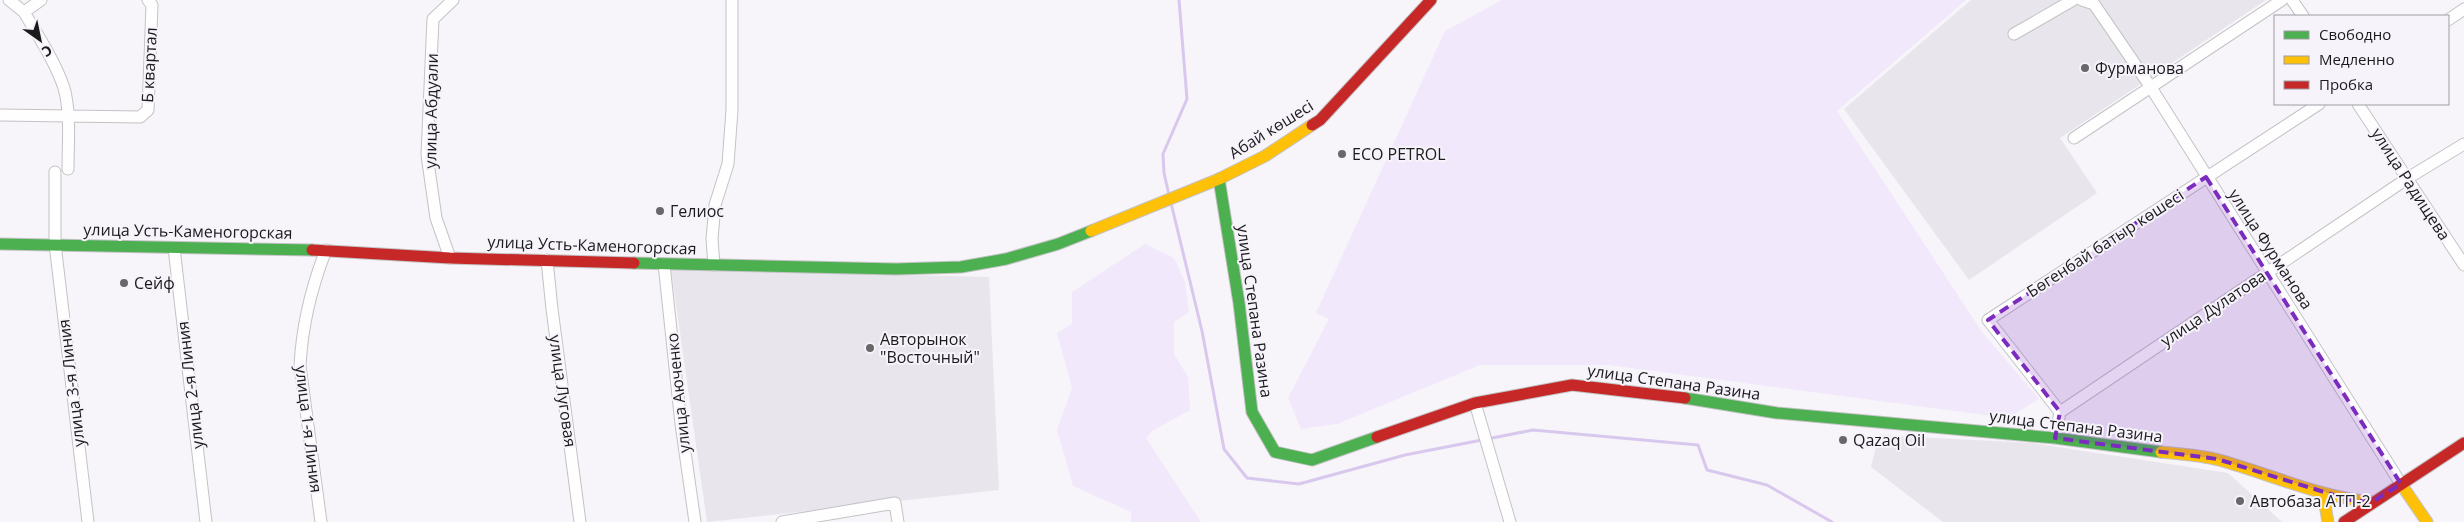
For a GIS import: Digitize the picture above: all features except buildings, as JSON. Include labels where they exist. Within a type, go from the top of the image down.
[{"type":"main road","name":"Абай көшесі","points":[[1172,197],[1219,179],[1266,156],[1320,120],[1432,0]]},
{"type":"main road","name":"улица Степана Разина","points":[[1219,179],[1239,303],[1252,412],[1275,452],[1312,460],[1475,403],[1572,385],[1669,396],[1777,413],[2055,438],[2217,459],[2323,493],[2350,500],[2372,502]]},
{"type":"main road","name":"улица Усть-Каменогорская","points":[[0,244],[326,250],[450,258],[664,264],[896,269],[961,268],[1037,251],[1172,197]]},
{"type":"main road","points":[[2344,522],[2372,502],[2464,444]]},
{"type":"main road","name":"улица Фурманова","points":[[2401,484],[2428,522]]},
{"type":"main road","points":[[2323,493],[2328,522]]},
{"type":"street","points":[[9,0],[24,12],[53,62],[64,88],[68,116],[68,169]]},
{"type":"street","points":[[24,12],[41,0]]},
{"type":"street","name":"Б квартал","points":[[0,115],[140,117],[148,110],[152,5],[148,0]]},
{"type":"street","name":"улица Абдуали","points":[[450,258],[436,218],[427,155],[433,19],[453,0]]},
{"type":"street","points":[[714,265],[712,239],[714,205],[728,164],[732,110],[732,0]]},
{"type":"street","points":[[2014,34],[2073,0]]},
{"type":"street","name":"улица Фурманова","points":[[2082,0],[2094,4],[2150,86],[2401,484]]},
{"type":"street","points":[[2074,138],[2282,0]]},
{"type":"street","points":[[2292,0],[2301,15]]},
{"type":"street","points":[[2449,19],[2464,9]]},
{"type":"street","name":"Бөгенбай батыр көшесі","points":[[2060,412],[1988,320],[2317,105]]},
{"type":"street","name":"улица Радищева","points":[[2359,105],[2464,265]]},
{"type":"street","name":"улица Дулатова","points":[[2060,412],[2408,178],[2464,144]]},
{"type":"street","name":"улица 3-я Линия","points":[[55,172],[55,244],[88,522]]},
{"type":"street","name":"улица 2-я Линия","points":[[174,248],[206,522]]},
{"type":"street","name":"улица 1-я Линия","points":[[321,522],[300,366],[302,342],[313,285],[326,250]]},
{"type":"street","name":"улица Луговая","points":[[548,260],[552,309],[580,522]]},
{"type":"street","name":"улица Аюченко","points":[[664,264],[681,424],[695,522]]},
{"type":"street","points":[[1475,403],[1510,522]]},
{"type":"street","points":[[2055,438],[2060,412]]},
{"type":"street","points":[[782,522],[895,503],[898,522]]},
{"type":"highlighted area","points":[[2206,177],[2401,484],[2372,502],[2350,500],[2217,459],[2055,438],[2060,412],[1988,320]]},
{"type":"shaded area","points":[[1502,0],[1966,0],[1837,111],[1982,332],[2039,399],[2008,418],[1608,365],[1480,365],[1337,424],[1301,429],[1288,398],[1329,319],[1316,313],[1445,31]]},
{"type":"shaded area","points":[[1971,0],[2266,0],[2060,138],[2097,193],[1969,280],[1844,109]]},
{"type":"shaded area","points":[[1145,244],[1174,258],[1185,282],[1189,312],[1174,322],[1174,354],[1188,377],[1190,410],[1152,431],[1146,438],[1201,522],[1131,522],[1131,512],[1073,486],[1057,430],[1072,388],[1057,333],[1072,324],[1072,292]]},
{"type":"shaded area","points":[[671,269],[989,277],[999,490],[707,522]]},
{"type":"shaded area","points":[[1879,435],[2032,443],[2228,473],[2282,522],[1943,522],[1871,467]]},
{"type":"waterway","points":[[1169,195],[1164,173],[1163,154],[1187,99],[1179,0]]},
{"type":"waterway","points":[[1171,203],[1202,331],[1224,449],[1247,478],[1299,484],[1405,455],[1533,430],[1698,445],[1707,470],[1767,485],[1832,522]]},
{"type":"traffic: fast","points":[[1219,179],[1239,303],[1252,412],[1275,452],[1312,460],[1377,437]]},
{"type":"traffic: fast","points":[[634,263],[896,269],[961,267],[1006,259],[1058,244],[1091,231]]},
{"type":"traffic: fast","points":[[0,244],[312,250]]},
{"type":"traffic: fast","points":[[1685,398],[1777,413],[2055,438],[2161,452]]},
{"type":"traffic: slow","points":[[1091,231],[1219,179],[1265,156],[1312,125]]},
{"type":"traffic: slow","points":[[2161,452],[2212,458],[2314,490],[2372,502]]},
{"type":"traffic: slow","points":[[2401,484],[2427,522]]},
{"type":"traffic: slow","points":[[2323,493],[2328,522]]},
{"type":"traffic: jam","points":[[1312,125],[1320,120],[1431,0]]},
{"type":"traffic: jam","points":[[312,250],[450,258],[634,263]]},
{"type":"traffic: jam","points":[[1377,437],[1475,403],[1572,385],[1685,398]]},
{"type":"traffic: jam","points":[[2344,522],[2464,443]]},
{"type":"place","name":"Фурманова","points":[[2085,68]]},
{"type":"place","name":"ECO PETROL","points":[[1342,154]]},
{"type":"place","name":"Гелиос","points":[[660,211]]},
{"type":"place","name":"Сейф","points":[[124,283]]},
{"type":"place","name":"Авторынок \"Восточный\"","points":[[870,348]]},
{"type":"place","name":"Qazaq Oil","points":[[1843,440]]},
{"type":"place","name":"Автобаза АТП-2","points":[[2240,501]]}]
